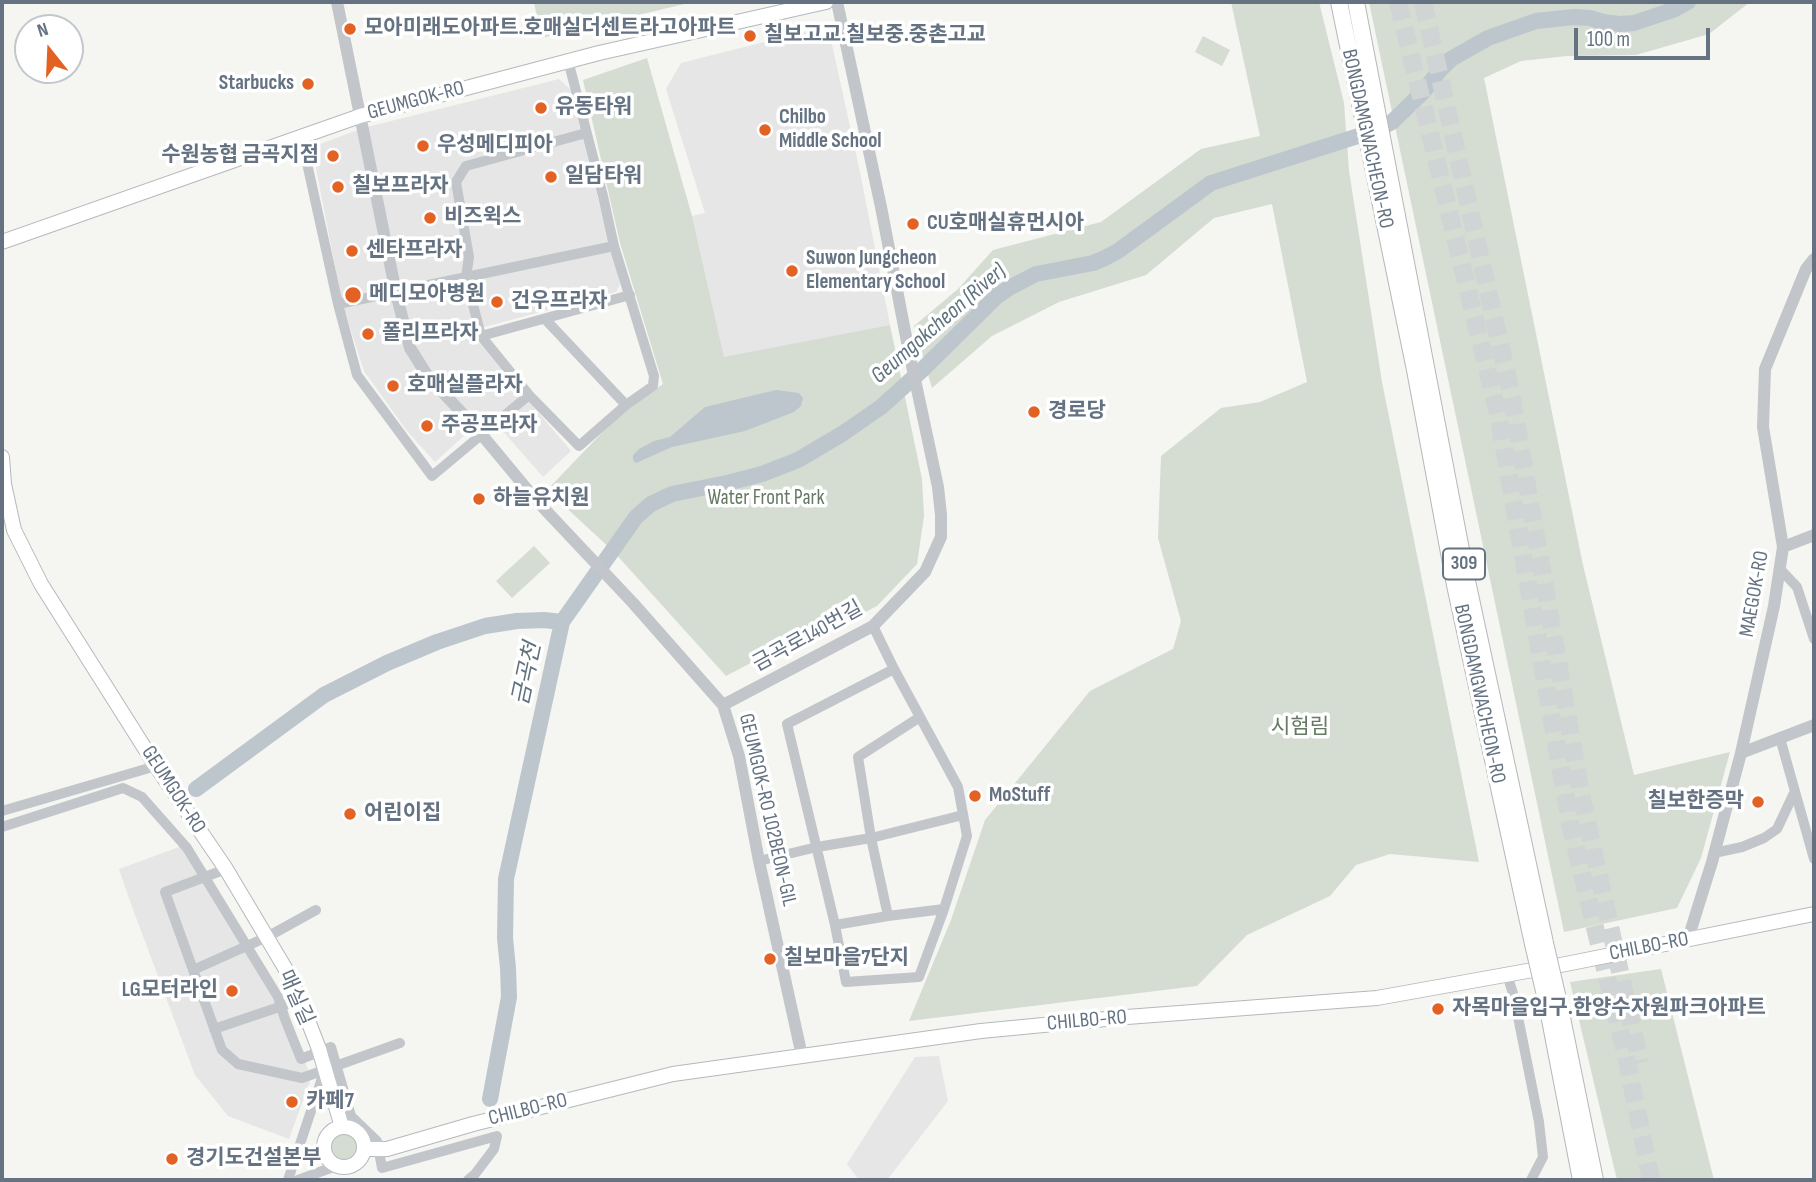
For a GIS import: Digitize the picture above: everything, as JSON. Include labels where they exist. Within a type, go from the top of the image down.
[{"type":"highway","name":"BONGDAMGWACHEON-RO","points":[[1339,2],[1384,186]]},
{"type":"highway","name":"BONGDAMGWACHEON-RO","points":[[1356,2],[1415,370],[1455,585],[1553,1003],[1582,1154],[1581,1180]]},
{"type":"highway","name":"BONGDAMGWACHEON-RO","points":[[1582,1154],[1595,1180]]},
{"type":"highway","points":[[1574,1180],[1582,1154]]},
{"type":"highway","points":[[1582,1154],[1600,1180]]},
{"type":"main road","name":"GEUMGOK-RO","points":[[2,252],[9,240],[360,116],[568,60],[826,2]]},
{"type":"main road","name":"GEUMGOK-RO","points":[[2,457],[4,484],[14,530],[35,573],[156,766],[226,869],[285,968],[320,1052],[331,1067],[342,1127]]},
{"type":"main road","name":"CHILBO-RO","points":[[371,1149],[387,1149],[673,1074],[994,1030],[1377,998],[1566,964],[1814,914]]},
{"type":"main road","points":[[352,1128],[371,1149],[352,1166],[341,1167],[331,1163],[325,1154],[324,1143],[333,1130],[352,1128]]},
{"type":"street","points":[[337,2],[396,293],[410,348],[427,375],[482,435]]},
{"type":"street","name":"금곡로140번길","points":[[723,705],[873,626],[925,572],[941,537],[938,487],[837,2]]},
{"type":"street","points":[[568,60],[614,246],[654,376],[653,386],[626,405],[579,446],[528,395],[481,336],[466,277],[469,257],[456,182],[466,166],[586,133]]},
{"type":"street","points":[[301,136],[338,304],[357,375],[432,476],[528,395]]},
{"type":"street","points":[[338,304],[614,246]]},
{"type":"street","name":"MAEGOK-RO","points":[[1688,939],[1741,753],[1774,606],[1783,547],[1763,427],[1765,369],[1806,269],[1814,259]]},
{"type":"street","points":[[481,336],[630,295]]},
{"type":"street","points":[[545,319],[626,405]]},
{"type":"street","name":"GEUMGOK-RO 102BEON-GIL","points":[[482,435],[536,499],[723,705],[739,756],[802,1056]]},
{"type":"street","points":[[1783,547],[1814,535]]},
{"type":"street","points":[[1780,569],[1797,587],[1814,639]]},
{"type":"street","points":[[873,626],[958,787],[967,836],[919,976],[845,982],[835,925],[787,724],[894,669]]},
{"type":"street","points":[[888,916],[871,838],[858,757],[920,717]]},
{"type":"street","points":[[1741,753],[1814,725]]},
{"type":"street","points":[[1780,738],[1812,838],[1814,859]]},
{"type":"street","points":[[2,811],[156,766]]},
{"type":"street","name":"매실길","points":[[2,827],[124,788],[142,797],[187,848],[278,997],[301,1059],[320,1052]]},
{"type":"street","points":[[1714,853],[1742,847],[1777,829],[1795,791]]},
{"type":"street","points":[[760,861],[964,815]]},
{"type":"street","points":[[226,869],[165,892],[222,1050],[238,1064],[302,1079],[400,1043]]},
{"type":"street","points":[[835,925],[944,909]]},
{"type":"street","points":[[193,970],[267,937],[316,911]]},
{"type":"street","points":[[1507,974],[1539,1122],[1543,1157],[1531,1180]]},
{"type":"street","points":[[214,1029],[300,1000]]},
{"type":"street","points":[[331,1067],[351,1116],[377,1141],[371,1149],[382,1168],[497,1136],[494,1149],[468,1180]]},
{"type":"street","points":[[288,1180],[331,1067]]},
{"type":"street","points":[[475,1180],[502,1143],[501,1117]]},
{"type":"street","points":[[298,1180],[336,1166]]},
{"type":"shaded area","points":[[816,29],[831,40],[890,325],[724,358],[692,216],[705,213],[666,89],[681,63]]},
{"type":"shaded area","points":[[559,79],[570,89],[620,284],[616,292],[469,331],[571,451],[543,477],[488,414],[435,462],[407,431],[364,371],[342,303],[312,147],[363,128]]},
{"type":"shaded area","points":[[776,390],[799,393],[803,398],[801,406],[794,412],[745,431],[672,447],[636,463],[633,460],[633,455],[639,449],[670,437],[705,407]]},
{"type":"shaded area","points":[[182,846],[280,994],[311,1078],[289,1139],[228,1116],[195,1075],[131,904],[119,869]]},
{"type":"shaded area","points":[[939,1056],[948,1101],[887,1180],[859,1180],[847,1164],[915,1057]]},
{"type":"green space","points":[[534,2],[693,2],[541,38]]},
{"type":"green space","name":"시험림","points":[[1231,2],[1319,2],[1344,103],[1349,171],[1382,382],[1479,862],[1390,854],[1356,865],[1330,896],[1247,935],[1197,986],[909,1021],[951,920],[985,820],[1090,691],[1173,649],[1181,621],[1158,538],[1161,456],[1221,408],[1260,402],[1307,382],[1272,204],[1214,218],[1146,275],[1059,302],[992,336],[932,388],[914,326],[958,289],[993,250],[1101,222],[1201,149],[1260,136]]},
{"type":"green space","points":[[1369,2],[1750,2],[1709,34],[1636,55],[1567,56],[1521,61],[1484,78],[1583,565],[1634,775],[1730,752],[1701,858],[1677,908],[1564,932]]},
{"type":"green space","points":[[1203,36],[1230,50],[1222,66],[1195,52]]},
{"type":"green space","name":"Water Front Park","points":[[647,58],[692,216],[724,357],[890,325],[922,479],[924,516],[917,564],[877,606],[791,650],[764,656],[726,676],[614,552],[547,490],[618,416],[663,384],[620,243],[583,80]]},
{"type":"green space","points":[[534,546],[550,563],[512,598],[496,581]]},
{"type":"green space","points":[[1661,969],[1714,1180],[1617,1180],[1570,982]]},
{"type":"green space","points":[[344,1134],[353,1138],[357,1147],[353,1156],[344,1160],[335,1156],[331,1147],[335,1138]]},
{"type":"waterway","name":"Geumgokcheon (River)","points":[[490,1099],[509,997],[505,938],[506,879],[562,622],[636,517],[651,504],[672,494],[762,474],[798,460],[881,407],[997,296],[1009,288],[1036,274],[1093,263],[1105,258],[1211,183],[1377,130],[1392,122],[1423,92],[1451,59],[1488,38],[1536,21],[1574,17],[1620,24],[1634,23],[1688,2]]},
{"type":"waterway","name":"금곡천","points":[[196,789],[324,695],[387,663],[485,626],[517,621],[562,622]]},
{"type":"tunnel","points":[[1398,2],[1498,414],[1571,828],[1626,1056],[1651,1180]]},
{"type":"tunnel","points":[[1423,2],[1511,393],[1581,794],[1640,1063]]},
{"type":"place","name":"모아미래도아파트.호매실더센트라고아파트","points":[[350,29]]},
{"type":"place","name":"칠보고교.칠보중.중촌고교","points":[[750,36]]},
{"type":"place","name":"Starbucks","points":[[308,84]]},
{"type":"place","name":"유동타워","points":[[541,108]]},
{"type":"place","name":"Chilbo Middle School","points":[[765,130]]},
{"type":"place","name":"우성메디피아","points":[[423,146]]},
{"type":"place","name":"수원농협 금곡지점","points":[[333,156]]},
{"type":"place","name":"일담타워","points":[[551,177]]},
{"type":"place","name":"칠보프라자","points":[[338,187]]},
{"type":"place","name":"비즈윅스","points":[[430,218]]},
{"type":"place","name":"CU호매실휴먼시아","points":[[913,224]]},
{"type":"place","name":"센타프라자","points":[[352,251]]},
{"type":"place","name":"Suwon Jungcheon Elementary School","points":[[792,271]]},
{"type":"place","name":"메디모아병원","points":[[353,295]]},
{"type":"place","name":"건우프라자","points":[[497,302]]},
{"type":"place","name":"폴리프라자","points":[[368,334]]},
{"type":"place","name":"호매실플라자","points":[[393,386]]},
{"type":"place","name":"경로당","points":[[1034,412]]},
{"type":"place","name":"주공프라자","points":[[427,426]]},
{"type":"place","name":"하늘유치원","points":[[479,499]]},
{"type":"place","name":"MoStuff","points":[[975,796]]},
{"type":"place","name":"칠보한증막","points":[[1758,802]]},
{"type":"place","name":"어린이집","points":[[350,814]]},
{"type":"place","name":"칠보마을7단지","points":[[770,959]]},
{"type":"place","name":"LG모터라인","points":[[232,991]]},
{"type":"place","name":"자목마을입구.한양수자원파크아파트","points":[[1438,1009]]},
{"type":"place","name":"카페7","points":[[292,1102]]},
{"type":"place","name":"경기도건설본부","points":[[172,1159]]}]
